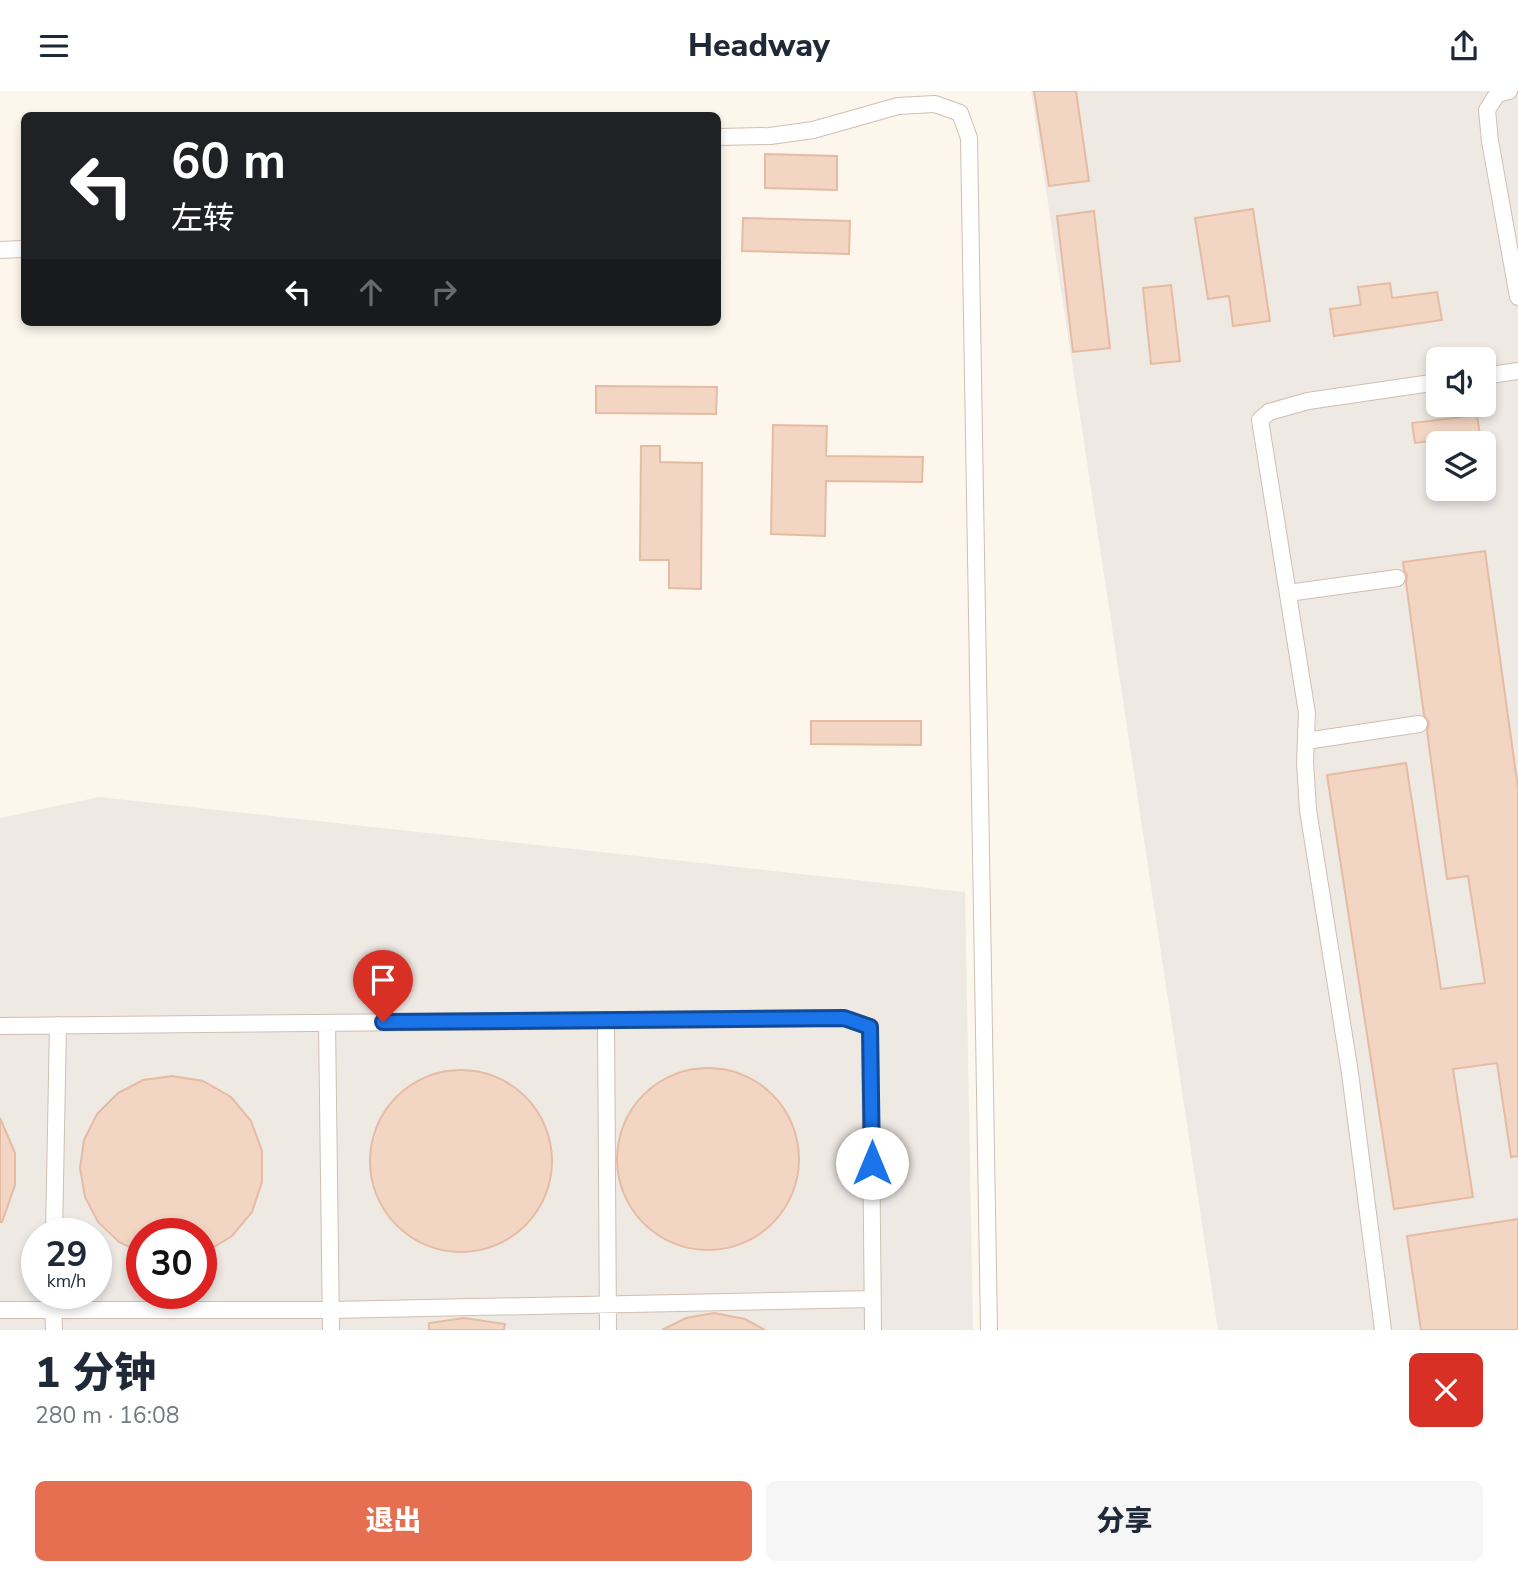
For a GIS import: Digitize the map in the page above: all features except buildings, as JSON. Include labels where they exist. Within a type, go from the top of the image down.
[{"type":"street","points":[[1509,91],[1497,94],[1487,110],[1490,141],[1518,297]]},
{"type":"street","points":[[721,137],[770,136],[813,130],[898,106],[935,104],[960,113],[969,138],[989,1330]]},
{"type":"street","points":[[0,250],[21,249]]},
{"type":"street","points":[[1496,374],[1518,371]]},
{"type":"street","points":[[1383,1330],[1350,1073],[1308,810],[1305,762],[1307,713],[1260,420],[1269,412],[1308,401],[1426,384]]},
{"type":"street","points":[[1288,593],[1397,578]]},
{"type":"street","points":[[1306,741],[1419,724]]},
{"type":"street","points":[[0,1026],[844,1018],[870,1027],[873,1330]]},
{"type":"street","points":[[606,1020],[608,1330]]},
{"type":"street","points":[[327,1023],[331,1330]]},
{"type":"street","points":[[54,1218],[58,1025]]},
{"type":"street","points":[[0,1310],[330,1310],[873,1299]]},
{"type":"street","points":[[53,1310],[54,1330]]},
{"type":"shaded area","points":[[1031,91],[1518,91],[1518,1330],[1218,1330]]},
{"type":"shaded area","points":[[99,797],[965,892],[973,1330],[0,1330],[0,818]]},
{"type":"route","points":[[383,1022],[844,1018],[870,1027],[872,1163]]}]
